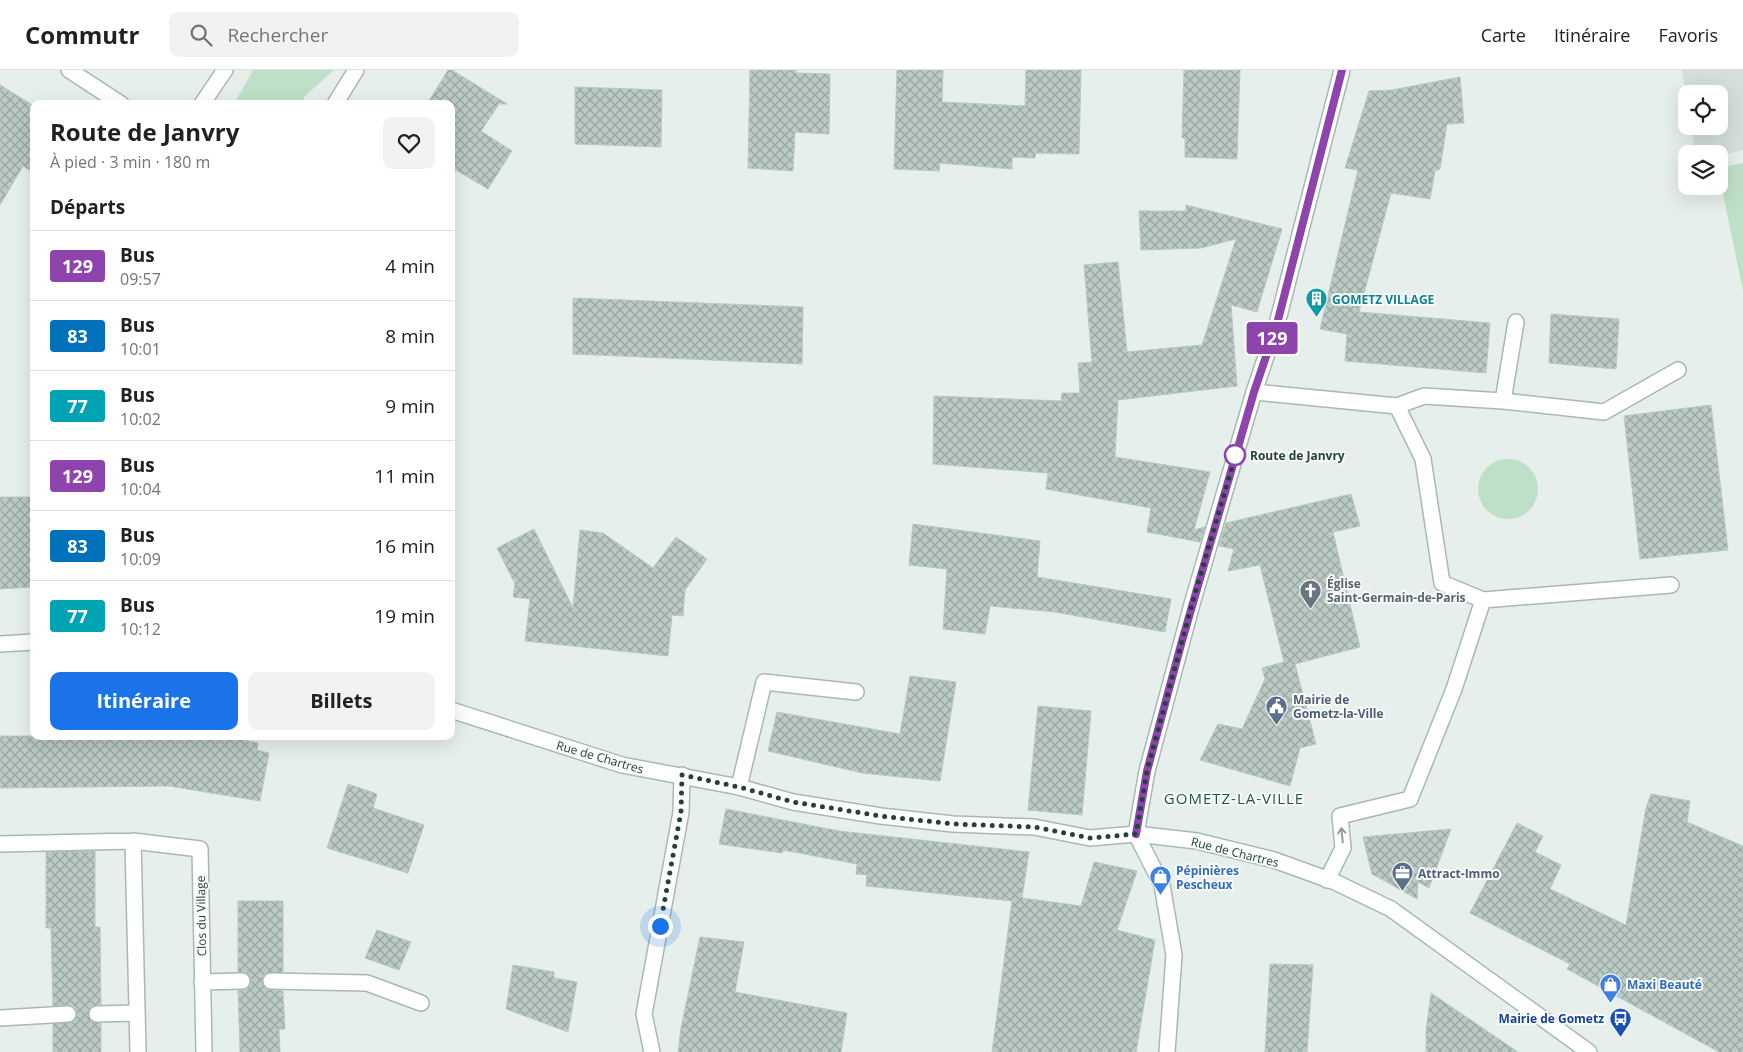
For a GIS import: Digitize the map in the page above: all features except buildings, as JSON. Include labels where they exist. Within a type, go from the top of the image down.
[{"type":"main road","points":[[69,70],[114,100]]},
{"type":"main road","points":[[205,100],[225,70]]},
{"type":"main road","points":[[337,100],[356,70]]},
{"type":"main road","points":[[1167,1052],[1174,955],[1162,885],[1136,834],[1147,771],[1182,641],[1254,392],[1277,324],[1342,70]]},
{"type":"main road","points":[[1503,402],[1516,322]]},
{"type":"main road","points":[[1254,392],[1397,406],[1424,396],[1604,412],[1678,370]]},
{"type":"main road","points":[[1397,406],[1423,459],[1442,583],[1483,600],[1672,585]]},
{"type":"main road","points":[[1327,880],[1343,848],[1340,816],[1410,799],[1454,689],[1483,600]]},
{"type":"main road","points":[[0,644],[30,642]]},
{"type":"main road","points":[[739,787],[764,682],[856,692]]},
{"type":"main road","name":"Rue de Chartres","points":[[455,711],[622,765],[739,787],[793,802],[881,816],[953,824],[1034,827],[1090,838],[1136,834],[1197,841],[1274,860],[1355,891],[1391,909],[1588,1052]]},
{"type":"main road","points":[[652,1052],[644,1014],[681,812],[682,775]]},
{"type":"main road","points":[[133,841],[138,1052]]},
{"type":"main road","name":"Clos du Village","points":[[0,844],[133,841],[200,849],[204,1052]]},
{"type":"main road","points":[[202,982],[242,981]]},
{"type":"main road","points":[[271,981],[367,983],[421,1003]]},
{"type":"main road","points":[[97,1014],[137,1013]]},
{"type":"main road","points":[[0,1018],[68,1014]]},
{"type":"shaded area","points":[[1682,70],[1743,70],[1743,150],[1728,154],[1728,145],[1694,145],[1692,135],[1728,135],[1728,85],[1684,85]]},
{"type":"green space","points":[[253,70],[334,70],[304,97],[304,100],[236,100]]},
{"type":"green space","points":[[1743,163],[1743,291],[1723,195],[1728,195],[1728,166]]},
{"type":"green space","points":[[1508,459],[1525,464],[1533,472],[1538,489],[1533,506],[1525,514],[1508,519],[1491,514],[1483,506],[1478,489],[1483,472],[1491,464]]},
{"type":"bus line","name":"129","points":[[1136,834],[1147,771],[1182,641],[1254,392],[1277,324],[1342,70]]},
{"type":"place","name":"GOMETZ VILLAGE","points":[[1316,318]]},
{"type":"place","name":"Route de Janvry","points":[[1235,455]]},
{"type":"place","name":"Église Saint-Germain-de-Paris","points":[[1311,609]]},
{"type":"place","name":"Mairie de Gometz-la-Ville","points":[[1277,725]]},
{"type":"place","name":"Attract-Immo","points":[[1402,892]]},
{"type":"place","name":"Pépinières Pescheux","points":[[1160,896]]},
{"type":"place","name":"Maxi Beauté","points":[[1611,1003]]},
{"type":"place","name":"Mairie de Gometz","points":[[1620,1037]]},
{"type":"district","name":"GOMETZ-LA-VILLE","points":[[1234,798]]},
{"type":"route","points":[[660,926],[681,812],[682,775],[739,787],[793,802],[881,816],[953,824],[1034,827],[1090,838],[1136,834],[1147,771],[1192,604],[1237,450],[1235,455]]}]
